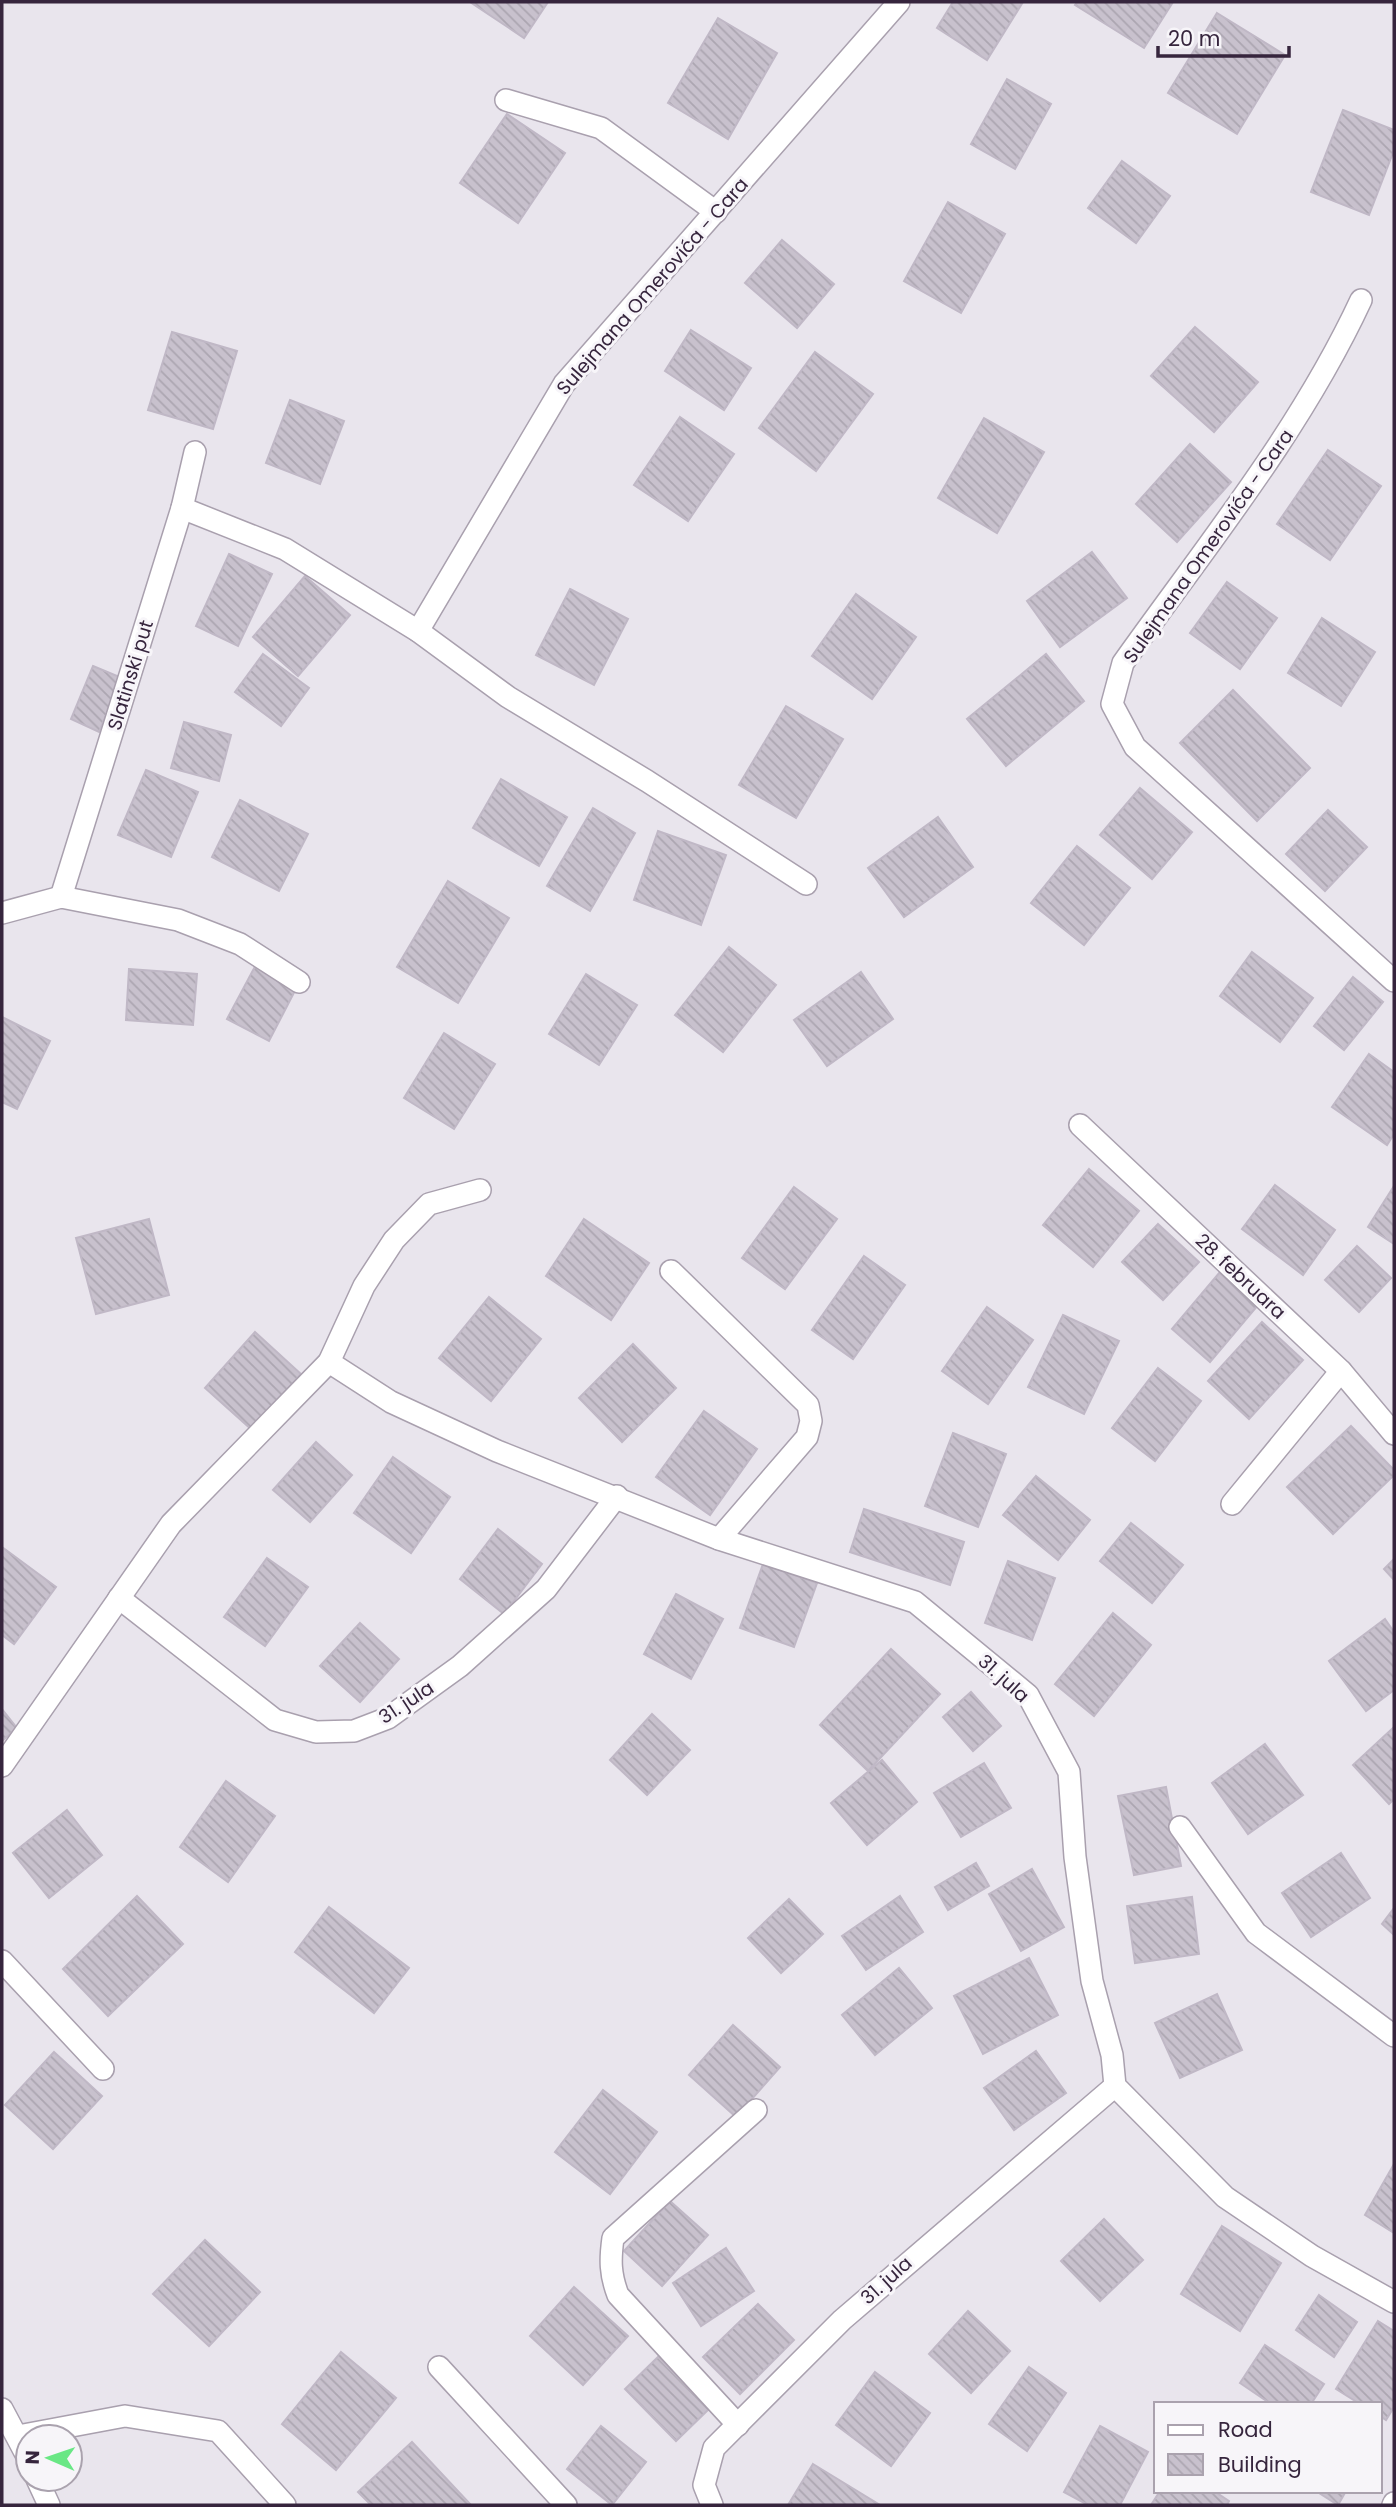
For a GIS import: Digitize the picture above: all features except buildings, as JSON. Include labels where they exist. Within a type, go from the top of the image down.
[{"type":"street","name":"Sulejmana Omerovića - Cara","points":[[418,631],[564,384],[899,2]]},
{"type":"street","points":[[506,100],[601,128],[716,212]]},
{"type":"street","name":"Sulejmana Omerovića - Cara","points":[[1361,300],[1333,360],[1305,407],[1123,663],[1112,704],[1135,747],[1394,981]]},
{"type":"street","name":"Slatinski put","points":[[61,897],[182,508],[195,452]]},
{"type":"street","points":[[182,508],[285,549],[418,631],[508,697],[647,781],[806,884]]},
{"type":"street","points":[[2,913],[61,897],[178,920],[240,944],[299,982]]},
{"type":"street","name":"28. februara","points":[[1080,1125],[1341,1371],[1394,1434]]},
{"type":"street","points":[[2,1766],[62,1684],[171,1524],[329,1363],[364,1286],[394,1240],[429,1204],[480,1190]]},
{"type":"street","points":[[671,1271],[808,1405],[811,1421],[807,1437],[719,1539]]},
{"type":"street","name":"31. jula","points":[[329,1363],[391,1402],[485,1446],[617,1496],[719,1539],[915,1602],[1028,1695],[1069,1772],[1075,1857],[1092,1981],[1112,2055],[1115,2086],[842,2320],[714,2448],[704,2485],[712,2505]]},
{"type":"street","points":[[1232,1504],[1341,1371]]},
{"type":"street","name":"31. jula","points":[[119,1598],[275,1720],[316,1732],[355,1731],[388,1718],[470,1658],[546,1589],[617,1496]]},
{"type":"street","points":[[1180,1827],[1256,1933],[1394,2036]]},
{"type":"street","points":[[2,1961],[103,2069]]},
{"type":"street","points":[[1115,2086],[1226,2197],[1312,2256],[1394,2302]]},
{"type":"street","points":[[738,2425],[618,2295],[610,2276],[610,2261],[613,2238],[756,2110]]},
{"type":"street","points":[[439,2367],[566,2505]]},
{"type":"street","points":[[2,2409],[14,2429]]},
{"type":"street","points":[[84,2424],[125,2416],[218,2431],[285,2505]]}]
